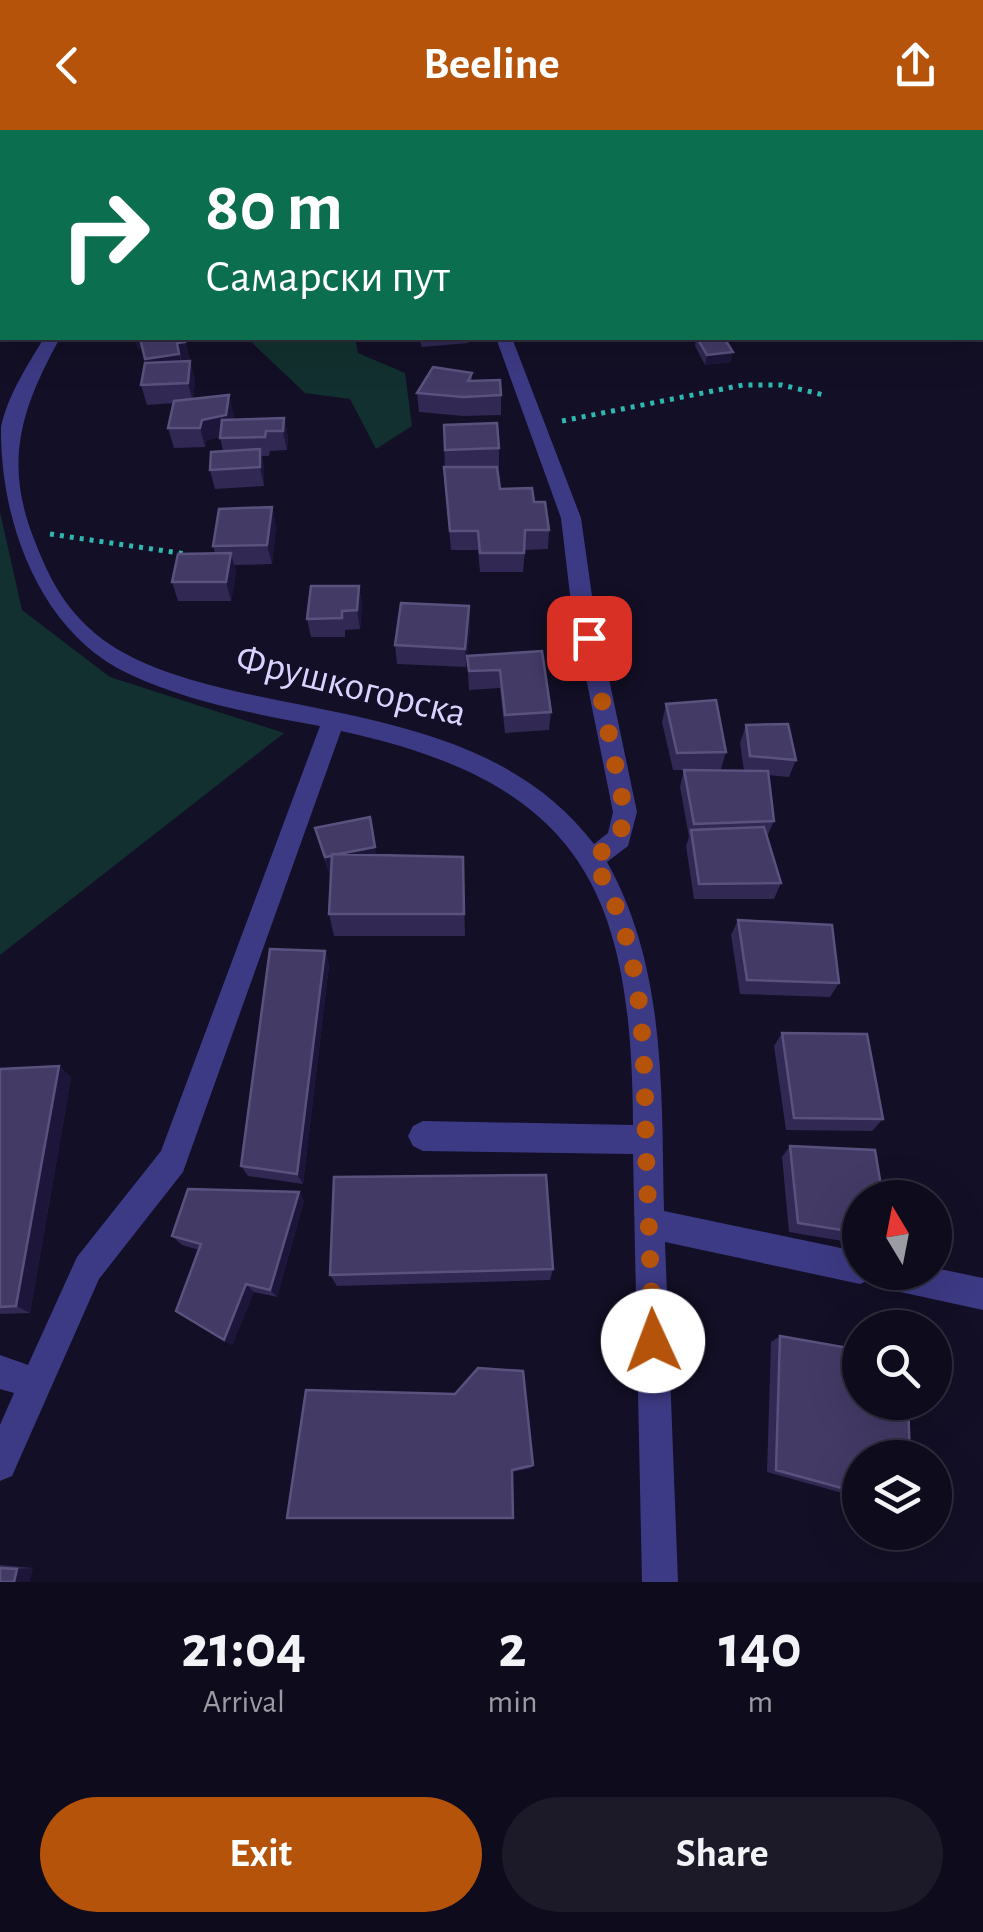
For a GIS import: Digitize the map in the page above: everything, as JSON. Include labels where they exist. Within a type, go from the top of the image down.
[{"type":"street","name":"Фрушкогорска","points":[[51,340],[17,399],[6,429],[6,460],[27,556],[52,602],[74,630],[102,653],[203,693],[449,750],[493,770],[529,794],[592,859],[610,888],[628,940],[645,1060],[660,1582]]},
{"type":"street","points":[[505,340],[571,518],[582,603],[625,812],[619,839],[592,859]]},
{"type":"street","points":[[0,1464],[88,1268],[172,1160],[333,722]]},
{"type":"street","points":[[423,1136],[646,1140]]},
{"type":"street","points":[[649,1223],[842,1264]]},
{"type":"street","points":[[952,1287],[983,1294]]},
{"type":"street","points":[[0,1372],[36,1384]]},
{"type":"path","points":[[539,434],[565,419],[743,385],[782,385],[824,395]]},
{"type":"path","points":[[19,529],[194,556]]},
{"type":"green space","points":[[249,340],[355,340],[358,353],[405,373],[412,426],[376,449],[350,399],[305,393]]},
{"type":"green space","points":[[0,512],[22,610],[110,677],[284,733],[0,955]]},
{"type":"building","points":[[140,340],[184,340],[177,343],[179,354],[145,359]]},
{"type":"building","points":[[698,340],[725,340],[733,352],[707,355]]},
{"type":"building","points":[[190,361],[188,383],[141,385],[145,363]]},
{"type":"building","points":[[433,367],[472,373],[468,381],[500,380],[501,395],[417,393]]},
{"type":"building","points":[[229,395],[226,415],[202,420],[200,428],[168,428],[174,401]]},
{"type":"building","points":[[284,418],[283,431],[266,431],[265,437],[220,438],[222,420]]},
{"type":"building","points":[[497,423],[499,448],[445,450],[444,425]]},
{"type":"building","points":[[260,449],[260,467],[210,470],[211,452]]},
{"type":"building","points":[[444,467],[497,467],[500,489],[532,488],[534,502],[545,502],[549,530],[525,530],[524,553],[480,553],[478,531],[450,531]]},
{"type":"building","points":[[272,507],[267,545],[213,546],[219,509]]},
{"type":"building","points":[[231,553],[226,582],[172,582],[178,554]]},
{"type":"building","points":[[311,586],[359,586],[357,610],[342,611],[342,618],[307,619]]},
{"type":"building","points":[[401,603],[469,606],[465,649],[395,645]]},
{"type":"building","points":[[542,651],[551,712],[505,715],[500,670],[469,671],[467,656]]},
{"type":"building","points":[[716,700],[726,752],[677,753],[666,704]]},
{"type":"building","points":[[788,724],[796,760],[750,756],[746,725]]},
{"type":"building","points":[[684,770],[768,771],[774,821],[694,824]]},
{"type":"building","points":[[370,817],[375,847],[325,857],[315,828]]},
{"type":"building","points":[[764,827],[781,883],[699,884],[691,830]]},
{"type":"building","points":[[332,854],[463,857],[464,914],[329,914]]},
{"type":"building","points":[[738,920],[832,925],[839,983],[747,980]]},
{"type":"building","points":[[270,949],[325,951],[297,1174],[241,1166]]},
{"type":"building","points":[[782,1033],[867,1034],[883,1119],[794,1118]]},
{"type":"building","points":[[59,1066],[16,1306],[0,1307],[0,1069]]},
{"type":"building","points":[[790,1146],[875,1150],[880,1180],[842,1180],[842,1230],[798,1223]]},
{"type":"building","points":[[546,1175],[553,1269],[330,1275],[334,1177]]},
{"type":"building","points":[[188,1189],[299,1192],[270,1290],[246,1284],[224,1340],[176,1311],[201,1244],[172,1236]]},
{"type":"building","points":[[780,1336],[842,1347],[842,1420],[909,1420],[909,1440],[842,1440],[842,1488],[776,1470]]},
{"type":"building","points":[[478,1368],[523,1371],[533,1465],[512,1470],[513,1518],[287,1518],[306,1390],[455,1394]]},
{"type":"building","points":[[0,1568],[17,1569],[14,1582],[0,1582]]},
{"type":"route","points":[[589,638],[625,812],[619,839],[592,859],[623,917],[638,997],[645,1060],[653,1341]]}]
